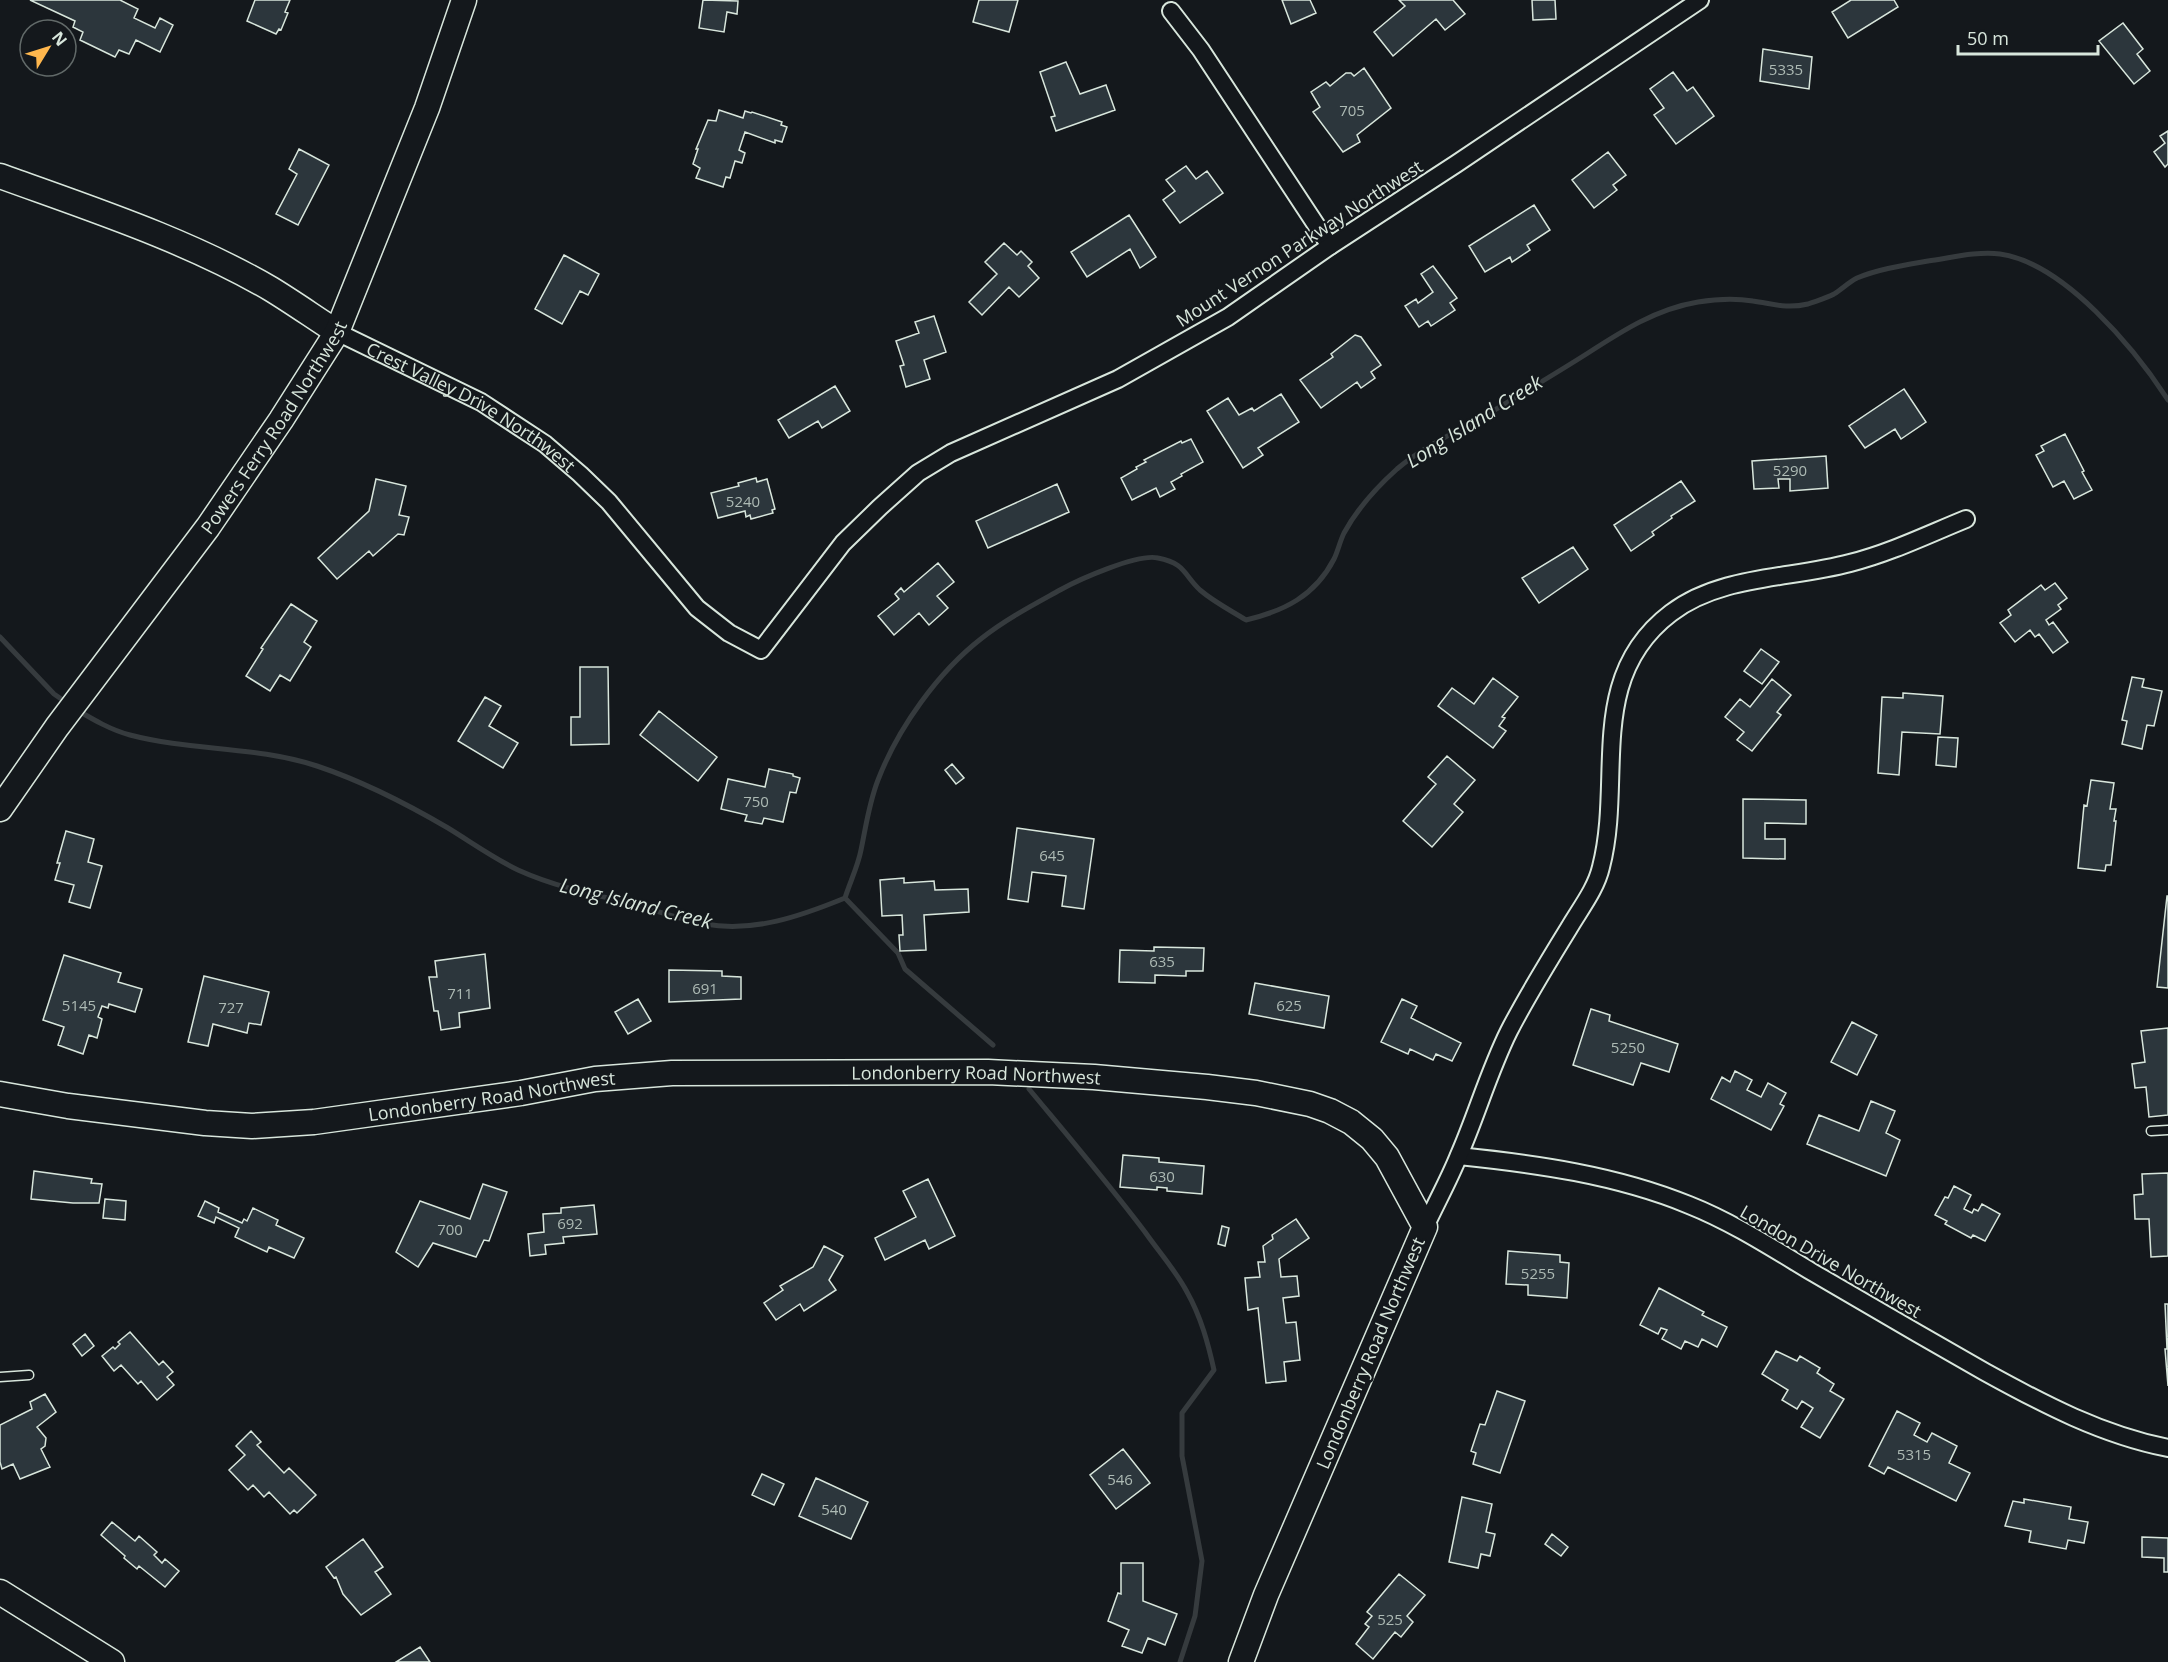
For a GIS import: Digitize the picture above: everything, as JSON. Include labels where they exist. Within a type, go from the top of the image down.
[{"type":"street","name":"Powers Ferry Road Northwest","points":[[0,809],[57,728],[208,527],[281,420],[337,332],[426,108],[464,0]]},
{"type":"street","name":"Mount Vernon Parkway Northwest","points":[[761,650],[843,543],[918,473],[951,453],[1118,379],[1228,317],[1330,246],[1700,0]]},
{"type":"street","points":[[1171,11],[1201,50],[1330,246]]},
{"type":"street","name":"Crest Valley Drive Northwest","points":[[0,176],[135,225],[193,250],[271,289],[337,332],[481,402],[545,444],[580,474],[609,502],[697,608],[729,633],[761,650]]},
{"type":"street","points":[[1425,1227],[1459,1156],[1494,1065],[1510,1031],[1537,981],[1591,892],[1601,870],[1609,832],[1614,706],[1623,675],[1641,644],[1670,614],[1706,593],[1851,563],[1966,519]]},
{"type":"street","name":"Londonberry Road Northwest","points":[[0,1094],[68,1106],[205,1123],[252,1126],[314,1122],[521,1093],[595,1079],[672,1072],[988,1072],[1094,1077],[1207,1087],[1256,1093],[1310,1104],[1330,1111],[1351,1122],[1372,1139],[1387,1157],[1425,1227],[1266,1595],[1241,1662]]},
{"type":"street","name":"London Drive Northwest","points":[[1459,1156],[1520,1162],[1581,1173],[1647,1190],[1689,1205],[1748,1234],[1915,1332],[2065,1414],[2106,1431],[2168,1448]]},
{"type":"street","points":[[0,1592],[112,1662]]},
{"type":"lane","points":[[2151,1131],[2168,1130]]},
{"type":"lane","points":[[0,1377],[29,1375]]},
{"type":"building","points":[[30,0],[120,0],[138,9],[134,18],[155,28],[160,18],[173,25],[160,52],[136,40],[129,54],[119,50],[115,57],[80,40],[83,32],[78,30],[78,18],[69,18]]},
{"type":"building","points":[[255,0],[290,0],[285,12],[288,13],[281,30],[279,29],[276,34],[247,21]]},
{"type":"building","points":[[703,0],[738,1],[737,14],[727,12],[724,32],[699,28]]},
{"type":"building","points":[[979,0],[1018,0],[1009,32],[973,22]]},
{"type":"building","points":[[1282,0],[1310,0],[1316,13],[1291,24]]},
{"type":"building","points":[[1399,0],[1453,0],[1465,14],[1445,30],[1436,19],[1393,56],[1374,32],[1405,6]]},
{"type":"building","points":[[1532,0],[1555,0],[1556,19],[1533,20]]},
{"type":"building","points":[[1851,0],[1894,0],[1898,7],[1848,38],[1832,12]]},
{"type":"building","points":[[2123,23],[2143,49],[2137,54],[2150,71],[2134,84],[2099,41]]},
{"type":"building","points":[[1763,49],[1812,57],[1809,89],[1760,81]]},
{"type":"building","points":[[1066,62],[1080,94],[1106,85],[1115,110],[1056,131],[1051,117],[1055,116],[1040,72]]},
{"type":"building","points":[[1364,68],[1391,108],[1357,135],[1360,142],[1343,152],[1313,112],[1320,107],[1311,92],[1326,82],[1330,86],[1346,73],[1354,76]]},
{"type":"building","points":[[1673,72],[1687,91],[1693,87],[1714,116],[1676,144],[1654,115],[1664,108],[1650,89]]},
{"type":"building","points":[[719,110],[743,118],[745,111],[752,112],[782,122],[781,125],[787,127],[782,142],[775,140],[775,143],[745,132],[739,150],[745,153],[742,163],[735,161],[730,178],[726,177],[723,187],[696,178],[700,168],[693,164],[698,149],[696,149],[708,120],[716,121]]},
{"type":"building","points":[[2168,131],[2168,164],[2165,167],[2154,152],[2165,143],[2160,136]]},
{"type":"building","points":[[299,149],[329,165],[298,225],[276,214],[297,174],[289,169]]},
{"type":"building","points":[[1608,152],[1626,175],[1613,185],[1617,190],[1594,208],[1572,180]]},
{"type":"building","points":[[1186,166],[1196,179],[1207,171],[1223,193],[1180,223],[1163,200],[1175,191],[1166,180]]},
{"type":"building","points":[[1534,205],[1550,230],[1527,245],[1530,250],[1512,262],[1510,257],[1485,272],[1469,246]]},
{"type":"building","points":[[1129,215],[1156,257],[1140,268],[1130,249],[1087,277],[1071,252]]},
{"type":"building","points":[[1004,243],[1017,255],[1021,251],[1032,262],[1028,266],[1039,278],[1019,297],[1009,287],[982,315],[969,302],[997,274],[985,262]]},
{"type":"building","points":[[564,255],[599,274],[588,295],[580,291],[562,324],[535,309]]},
{"type":"building","points":[[1433,266],[1457,298],[1450,303],[1455,310],[1431,326],[1428,321],[1419,327],[1405,306],[1416,299],[1418,303],[1433,292],[1421,274]]},
{"type":"building","points":[[934,316],[946,352],[924,360],[930,379],[906,387],[900,366],[904,365],[896,341],[919,333],[915,322]]},
{"type":"building","points":[[1355,335],[1361,337],[1381,365],[1371,372],[1375,378],[1361,388],[1357,382],[1321,408],[1300,380],[1333,357],[1331,354]]},
{"type":"building","points":[[835,386],[850,411],[822,428],[818,421],[789,438],[778,420]]},
{"type":"building","points":[[1904,389],[1926,422],[1901,439],[1895,429],[1865,448],[1849,426]]},
{"type":"building","points":[[1281,394],[1299,422],[1258,448],[1263,455],[1243,468],[1207,411],[1228,398],[1239,415],[1252,408],[1254,411]]},
{"type":"building","points":[[2065,434],[2092,490],[2074,499],[2064,481],[2053,487],[2036,455],[2044,451],[2041,446]]},
{"type":"building","points":[[1191,439],[1203,462],[1171,482],[1175,489],[1160,497],[1156,488],[1132,500],[1121,478],[1146,462],[1144,460],[1181,441],[1182,443]]},
{"type":"building","points":[[1826,456],[1828,488],[1790,491],[1790,479],[1778,479],[1779,488],[1754,489],[1752,461]]},
{"type":"building","points":[[756,478],[757,482],[767,479],[775,509],[772,510],[773,513],[751,519],[750,515],[746,517],[745,511],[718,518],[711,493],[739,486],[738,483]]},
{"type":"building","points":[[376,479],[406,486],[399,515],[409,517],[404,535],[398,534],[373,556],[369,551],[337,579],[318,558],[369,511]]},
{"type":"building","points":[[1681,481],[1695,501],[1671,516],[1672,518],[1652,532],[1654,535],[1631,551],[1614,525]]},
{"type":"building","points":[[1057,484],[1069,512],[988,548],[976,521]]},
{"type":"building","points":[[1573,547],[1588,569],[1539,603],[1522,578]]},
{"type":"building","points":[[938,563],[954,582],[937,596],[948,608],[929,625],[919,613],[894,635],[878,616],[899,599],[895,594],[901,588],[904,592]]},
{"type":"building","points":[[2055,583],[2067,598],[2058,605],[2061,609],[2046,620],[2049,625],[2053,622],[2068,642],[2053,653],[2039,634],[2035,637],[2030,630],[2015,642],[2000,623],[2011,615],[2008,610],[2041,585],[2045,590]]},
{"type":"building","points":[[291,604],[317,621],[304,642],[311,647],[290,681],[280,675],[270,691],[246,676],[263,649],[261,648]]},
{"type":"building","points":[[1761,649],[1779,662],[1762,684],[1744,671]]},
{"type":"building","points":[[580,667],[608,667],[609,744],[571,745],[571,717],[580,717]]},
{"type":"building","points":[[2132,677],[2144,679],[2142,687],[2162,691],[2154,726],[2147,725],[2142,749],[2122,744],[2127,721],[2122,720]]},
{"type":"building","points":[[1493,678],[1518,697],[1502,717],[1505,718],[1499,726],[1506,731],[1493,748],[1438,706],[1452,688],[1474,704]]},
{"type":"building","points":[[1772,679],[1791,695],[1777,712],[1781,715],[1752,751],[1737,740],[1744,732],[1725,717],[1740,699],[1750,707]]},
{"type":"building","points":[[1903,693],[1943,696],[1940,734],[1902,732],[1899,775],[1878,773],[1882,697],[1903,698]]},
{"type":"building","points":[[485,697],[501,706],[489,726],[518,743],[503,768],[458,741]]},
{"type":"building","points":[[659,711],[717,757],[698,781],[640,735]]},
{"type":"building","points":[[1938,737],[1958,738],[1956,767],[1936,765]]},
{"type":"building","points":[[1447,756],[1475,780],[1454,804],[1463,812],[1432,847],[1403,821],[1436,784],[1428,777]]},
{"type":"building","points":[[952,764],[964,778],[956,784],[945,770]]},
{"type":"building","points":[[769,769],[793,774],[800,778],[796,793],[790,792],[783,822],[764,818],[762,824],[745,821],[747,815],[721,809],[728,779],[765,787]]},
{"type":"building","points":[[2091,780],[2114,783],[2110,809],[2116,809],[2114,821],[2116,821],[2111,865],[2106,865],[2105,871],[2078,868],[2084,805],[2087,806]]},
{"type":"building","points":[[1743,799],[1806,800],[1806,824],[1765,823],[1765,839],[1785,839],[1785,859],[1743,858]]},
{"type":"building","points":[[1017,828],[1094,839],[1084,909],[1062,906],[1066,876],[1032,872],[1028,902],[1008,899]]},
{"type":"building","points":[[66,831],[94,839],[88,862],[102,866],[90,908],[69,902],[74,885],[55,880]]},
{"type":"building","points":[[904,878],[904,883],[934,881],[935,890],[968,889],[969,912],[924,915],[926,950],[900,951],[899,935],[903,935],[902,915],[882,916],[880,880]]},
{"type":"building","points":[[2168,896],[2168,988],[2157,987]]},
{"type":"building","points":[[1154,947],[1204,948],[1203,971],[1186,971],[1186,976],[1155,975],[1155,983],[1119,982],[1120,950],[1154,951]]},
{"type":"building","points":[[485,954],[490,1008],[459,1013],[460,1027],[441,1030],[438,1011],[434,1011],[429,977],[437,977],[435,961]]},
{"type":"building","points":[[64,955],[121,973],[118,982],[142,989],[135,1012],[109,1004],[108,1008],[102,1006],[98,1017],[102,1019],[97,1038],[89,1035],[83,1054],[58,1045],[64,1027],[43,1020]]},
{"type":"building","points":[[669,970],[722,971],[722,976],[741,977],[741,999],[669,1002]]},
{"type":"building","points":[[204,976],[269,992],[261,1025],[249,1023],[247,1033],[213,1024],[208,1046],[188,1042]]},
{"type":"building","points":[[1255,983],[1329,996],[1324,1028],[1249,1014]]},
{"type":"building","points":[[638,999],[651,1021],[628,1034],[615,1012]]},
{"type":"building","points":[[1402,999],[1417,1006],[1411,1018],[1461,1043],[1452,1061],[1436,1054],[1433,1060],[1410,1049],[1408,1054],[1381,1042]]},
{"type":"building","points":[[1591,1009],[1610,1015],[1609,1021],[1678,1044],[1669,1072],[1641,1063],[1633,1085],[1573,1065]]},
{"type":"building","points":[[1852,1022],[1877,1035],[1857,1075],[1831,1062]]},
{"type":"building","points":[[2168,1028],[2168,1115],[2149,1117],[2146,1087],[2135,1088],[2132,1064],[2145,1062],[2141,1031]]},
{"type":"building","points":[[1735,1071],[1752,1080],[1747,1090],[1761,1097],[1768,1083],[1786,1093],[1780,1104],[1784,1106],[1771,1130],[1711,1099],[1722,1077],[1730,1082]]},
{"type":"building","points":[[1871,1101],[1895,1111],[1886,1133],[1900,1140],[1886,1176],[1807,1144],[1819,1115],[1859,1131]]},
{"type":"building","points":[[1123,1155],[1159,1158],[1159,1162],[1204,1166],[1202,1194],[1167,1191],[1167,1188],[1157,1187],[1157,1190],[1120,1187]]},
{"type":"building","points":[[34,1171],[92,1179],[91,1183],[102,1184],[99,1203],[31,1199]]},
{"type":"building","points":[[2168,1173],[2168,1256],[2151,1257],[2149,1219],[2135,1219],[2134,1195],[2143,1194],[2142,1174]]},
{"type":"building","points":[[928,1179],[955,1236],[929,1249],[925,1240],[885,1260],[875,1238],[916,1217],[903,1191]]},
{"type":"building","points":[[483,1184],[507,1192],[489,1241],[484,1240],[476,1257],[433,1243],[418,1267],[396,1252],[420,1201],[470,1219]]},
{"type":"building","points":[[1954,1186],[1971,1195],[1964,1209],[1972,1213],[1974,1209],[1978,1211],[1982,1204],[2000,1214],[1985,1241],[1973,1235],[1971,1238],[1945,1224],[1947,1221],[1935,1215]]},
{"type":"building","points":[[105,1199],[126,1201],[125,1220],[103,1218]]},
{"type":"building","points":[[205,1201],[219,1208],[218,1212],[242,1223],[244,1219],[247,1221],[253,1208],[278,1220],[276,1225],[304,1238],[294,1258],[269,1247],[267,1252],[235,1237],[239,1228],[216,1217],[214,1223],[198,1216]]},
{"type":"building","points":[[594,1205],[597,1234],[563,1237],[564,1243],[545,1245],[546,1254],[530,1256],[528,1234],[544,1232],[543,1214],[561,1213],[561,1208]]},
{"type":"building","points":[[1296,1219],[1309,1238],[1279,1259],[1281,1277],[1297,1276],[1299,1296],[1283,1298],[1286,1323],[1296,1322],[1300,1360],[1284,1362],[1286,1381],[1266,1383],[1258,1308],[1248,1310],[1245,1278],[1260,1277],[1258,1262],[1265,1262],[1263,1246],[1273,1239],[1272,1235]]},
{"type":"building","points":[[1222,1226],[1229,1228],[1225,1246],[1218,1244]]},
{"type":"building","points":[[824,1246],[843,1256],[829,1280],[836,1290],[804,1311],[800,1304],[776,1320],[764,1303],[783,1290],[780,1286],[813,1267]]},
{"type":"building","points":[[1508,1251],[1560,1255],[1560,1262],[1569,1263],[1567,1298],[1528,1295],[1528,1285],[1506,1284]]},
{"type":"building","points":[[1659,1288],[1704,1312],[1702,1315],[1727,1327],[1717,1347],[1702,1339],[1698,1347],[1685,1341],[1681,1349],[1662,1339],[1667,1330],[1661,1328],[1658,1334],[1640,1325]]},
{"type":"building","points":[[2165,1304],[2168,1304],[2168,1386],[2165,1349],[2167,1349]]},
{"type":"building","points":[[130,1332],[159,1365],[163,1361],[173,1372],[167,1377],[174,1385],[157,1400],[141,1381],[138,1384],[121,1365],[114,1371],[102,1356],[113,1347],[115,1349],[120,1344],[118,1342]]},
{"type":"building","points":[[85,1334],[94,1346],[82,1356],[73,1344]]},
{"type":"building","points":[[1776,1351],[1797,1361],[1800,1356],[1820,1368],[1817,1373],[1834,1384],[1830,1391],[1844,1399],[1820,1438],[1801,1427],[1813,1408],[1802,1401],[1797,1409],[1782,1400],[1788,1390],[1762,1374]]},
{"type":"building","points":[[1497,1391],[1525,1401],[1500,1473],[1473,1464],[1476,1453],[1471,1451],[1480,1424],[1485,1425]]},
{"type":"building","points":[[45,1394],[56,1412],[37,1427],[46,1438],[45,1446],[41,1449],[50,1467],[20,1479],[13,1464],[2,1469],[0,1425],[32,1409],[30,1402]]},
{"type":"building","points":[[1897,1411],[1920,1423],[1914,1435],[1927,1442],[1932,1433],[1957,1446],[1949,1463],[1970,1473],[1956,1501],[1888,1467],[1884,1474],[1869,1466]]},
{"type":"building","points":[[251,1431],[261,1442],[257,1445],[284,1473],[289,1468],[316,1495],[297,1513],[294,1510],[290,1514],[269,1492],[264,1497],[253,1485],[248,1490],[229,1470],[245,1455],[236,1446]]},
{"type":"building","points":[[1123,1449],[1150,1483],[1116,1509],[1090,1475]]},
{"type":"building","points":[[762,1474],[784,1484],[774,1505],[752,1495]]},
{"type":"building","points":[[816,1478],[868,1502],[851,1539],[799,1516]]},
{"type":"building","points":[[1462,1497],[1492,1504],[1486,1532],[1495,1534],[1490,1556],[1481,1554],[1478,1568],[1449,1562]]},
{"type":"building","points":[[2024,1499],[2071,1507],[2069,1519],[2088,1522],[2084,1543],[2068,1540],[2066,1549],[2029,1542],[2031,1531],[2005,1526],[2013,1501],[2024,1503]]},
{"type":"building","points":[[112,1522],[135,1541],[139,1536],[157,1552],[154,1555],[162,1563],[165,1559],[179,1571],[165,1587],[139,1566],[137,1569],[101,1535]]},
{"type":"building","points":[[1552,1534],[1568,1547],[1561,1556],[1545,1544]]},
{"type":"building","points":[[2142,1537],[2168,1538],[2168,1572],[2164,1572],[2164,1558],[2142,1557]]},
{"type":"building","points":[[363,1539],[383,1567],[375,1572],[391,1594],[361,1615],[343,1594],[336,1577],[334,1578],[326,1567]]},
{"type":"building","points":[[1121,1563],[1143,1563],[1143,1601],[1177,1614],[1165,1645],[1148,1638],[1142,1653],[1122,1646],[1129,1630],[1108,1621],[1118,1593],[1121,1594]]},
{"type":"building","points":[[1399,1574],[1425,1595],[1407,1616],[1413,1622],[1401,1637],[1395,1632],[1373,1659],[1356,1644],[1369,1627],[1365,1624],[1372,1616],[1367,1612]]},
{"type":"building","points":[[420,1647],[430,1662],[396,1662]]},
{"type":"waterway","name":"Long Island Creek","points":[[77,710],[109,728],[130,735],[176,744],[271,755],[334,772],[417,810],[518,870],[556,884],[705,924],[723,926],[759,924],[794,917],[845,898],[860,856],[875,789],[886,760],[908,721],[950,667],[982,638],[1020,612],[1108,568],[1137,559],[1149,558],[1167,560],[1179,566],[1205,594],[1246,620],[1286,606],[1318,583],[1334,559],[1344,533],[1355,515],[1382,483],[1408,460],[1654,315],[1683,305],[1712,300],[1746,300],[1786,306],[1808,304],[1834,294],[1857,278],[1883,270],[1964,255],[2000,254],[2024,261],[2049,273],[2073,291],[2117,334],[2168,400]]},
{"type":"waterway","name":"Long Island Creek","points":[[0,637],[54,694],[67,703]]},
{"type":"waterway","points":[[845,898],[898,953],[905,969],[993,1045]]},
{"type":"waterway","points":[[1029,1089],[1117,1196],[1178,1277],[1204,1330],[1214,1370],[1182,1413],[1182,1456],[1202,1561],[1195,1616],[1180,1662]]}]
